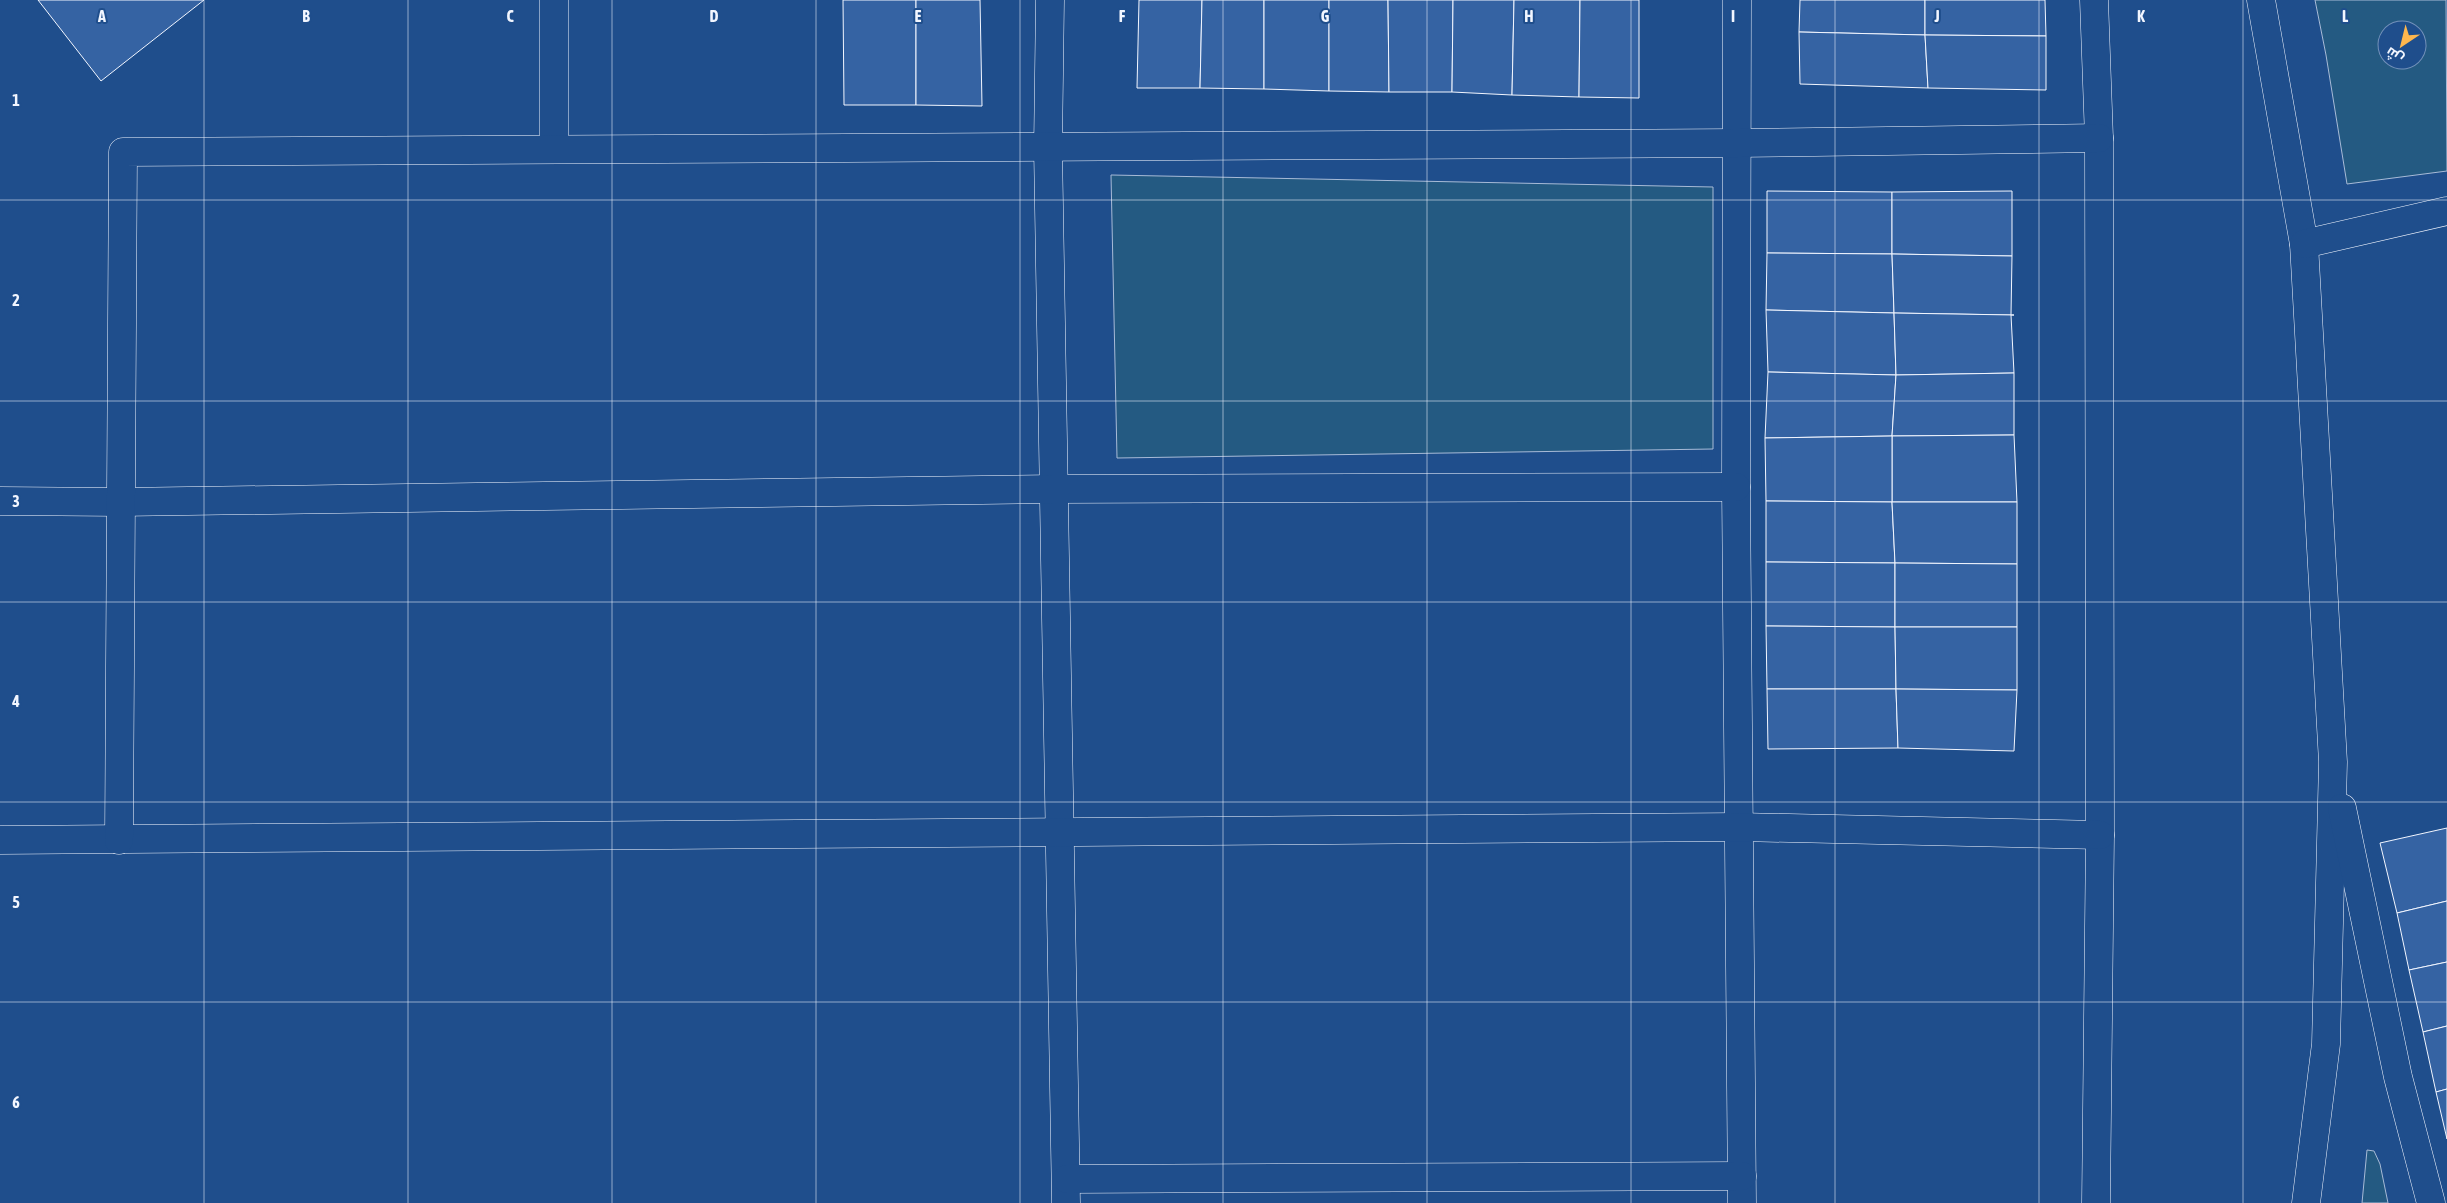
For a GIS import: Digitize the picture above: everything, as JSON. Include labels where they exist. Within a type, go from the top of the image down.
[{"type":"street","points":[[554,0],[554,149]]},
{"type":"street","points":[[1050,0],[1048,148],[1067,1191],[1742,1176]]},
{"type":"street","points":[[1737,0],[1736,487],[1742,1203]]},
{"type":"street","points":[[2094,0],[2099,138],[2100,835],[2096,1203]]},
{"type":"street","points":[[2261,0],[2304,244],[2333,762],[2326,1044],[2306,1203]]},
{"type":"street","points":[[119,840],[122,152],[1048,148],[1738,143],[2099,138]]},
{"type":"street","points":[[2304,244],[2447,211]]},
{"type":"street","points":[[0,501],[120,502],[1055,490],[1736,487]]},
{"type":"street","points":[[2333,762],[2398,1077],[2431,1203]]},
{"type":"street","points":[[0,840],[1740,827],[2100,835]]},
{"type":"shaded area","points":[[2315,0],[2446,0],[2447,171],[2347,184]]},
{"type":"shaded area","points":[[1111,175],[1713,187],[1713,449],[1117,458]]},
{"type":"shaded area","points":[[2367,1150],[2374,1151],[2380,1164],[2388,1203],[2362,1203]]},
{"type":"building","points":[[38,0],[204,0],[101,81]]},
{"type":"building","points":[[843,0],[916,0],[916,105],[844,105]]},
{"type":"building","points":[[916,0],[980,0],[982,106],[916,105]]},
{"type":"building","points":[[1139,0],[1202,0],[1200,88],[1137,88]]},
{"type":"building","points":[[1202,0],[1264,0],[1264,89],[1200,88]]},
{"type":"building","points":[[1264,0],[1329,0],[1329,91],[1264,89]]},
{"type":"building","points":[[1329,0],[1388,0],[1389,92],[1329,91]]},
{"type":"building","points":[[1388,0],[1453,0],[1452,92],[1389,92]]},
{"type":"building","points":[[1453,0],[1514,0],[1512,95],[1452,92]]},
{"type":"building","points":[[1514,0],[1580,0],[1579,97],[1512,95]]},
{"type":"building","points":[[1580,0],[1639,0],[1639,98],[1579,97]]},
{"type":"building","points":[[1800,0],[1925,0],[1925,35],[1799,32]]},
{"type":"building","points":[[1925,0],[2045,0],[2046,36],[1925,35]]},
{"type":"building","points":[[1799,32],[1925,35],[1928,88],[1800,84]]},
{"type":"building","points":[[1925,35],[2046,36],[2046,90],[1928,88]]},
{"type":"building","points":[[1767,191],[1892,192],[1892,254],[1767,253]]},
{"type":"building","points":[[2012,191],[2012,256],[1892,254],[1892,192]]},
{"type":"building","points":[[1767,253],[1892,254],[1894,313],[1766,310]]},
{"type":"building","points":[[1892,254],[2012,256],[2011,315],[1894,313]]},
{"type":"building","points":[[1766,310],[1894,313],[1896,375],[1768,372]]},
{"type":"building","points":[[1894,313],[2014,315],[2011,315],[2014,373],[1896,375]]},
{"type":"building","points":[[1768,372],[1896,375],[1892,436],[1765,438]]},
{"type":"building","points":[[2014,373],[2014,435],[1892,436],[1896,375]]},
{"type":"building","points":[[2014,435],[2017,502],[1892,502],[1892,436]]},
{"type":"building","points":[[1892,436],[1892,502],[1766,501],[1765,438]]},
{"type":"building","points":[[1766,501],[1892,502],[1895,563],[1766,562]]},
{"type":"building","points":[[1892,502],[2017,502],[2017,564],[1895,563]]},
{"type":"building","points":[[1766,562],[1895,563],[1895,627],[1766,626]]},
{"type":"building","points":[[1895,563],[2017,564],[2017,627],[1895,627]]},
{"type":"building","points":[[1766,626],[1895,627],[1896,689],[1767,689]]},
{"type":"building","points":[[1895,627],[2017,627],[2017,690],[1896,689]]},
{"type":"building","points":[[1767,689],[1896,689],[1898,748],[1768,749]]},
{"type":"building","points":[[1896,689],[2017,690],[2014,751],[1898,748]]},
{"type":"building","points":[[2447,828],[2447,901],[2397,913],[2380,843]]},
{"type":"building","points":[[2447,901],[2447,962],[2409,970],[2397,913]]},
{"type":"building","points":[[2447,962],[2447,1026],[2423,1032],[2409,970]]},
{"type":"building","points":[[2447,1026],[2447,1089],[2436,1092],[2423,1032]]},
{"type":"building","points":[[2447,1089],[2447,1139],[2436,1092]]}]
